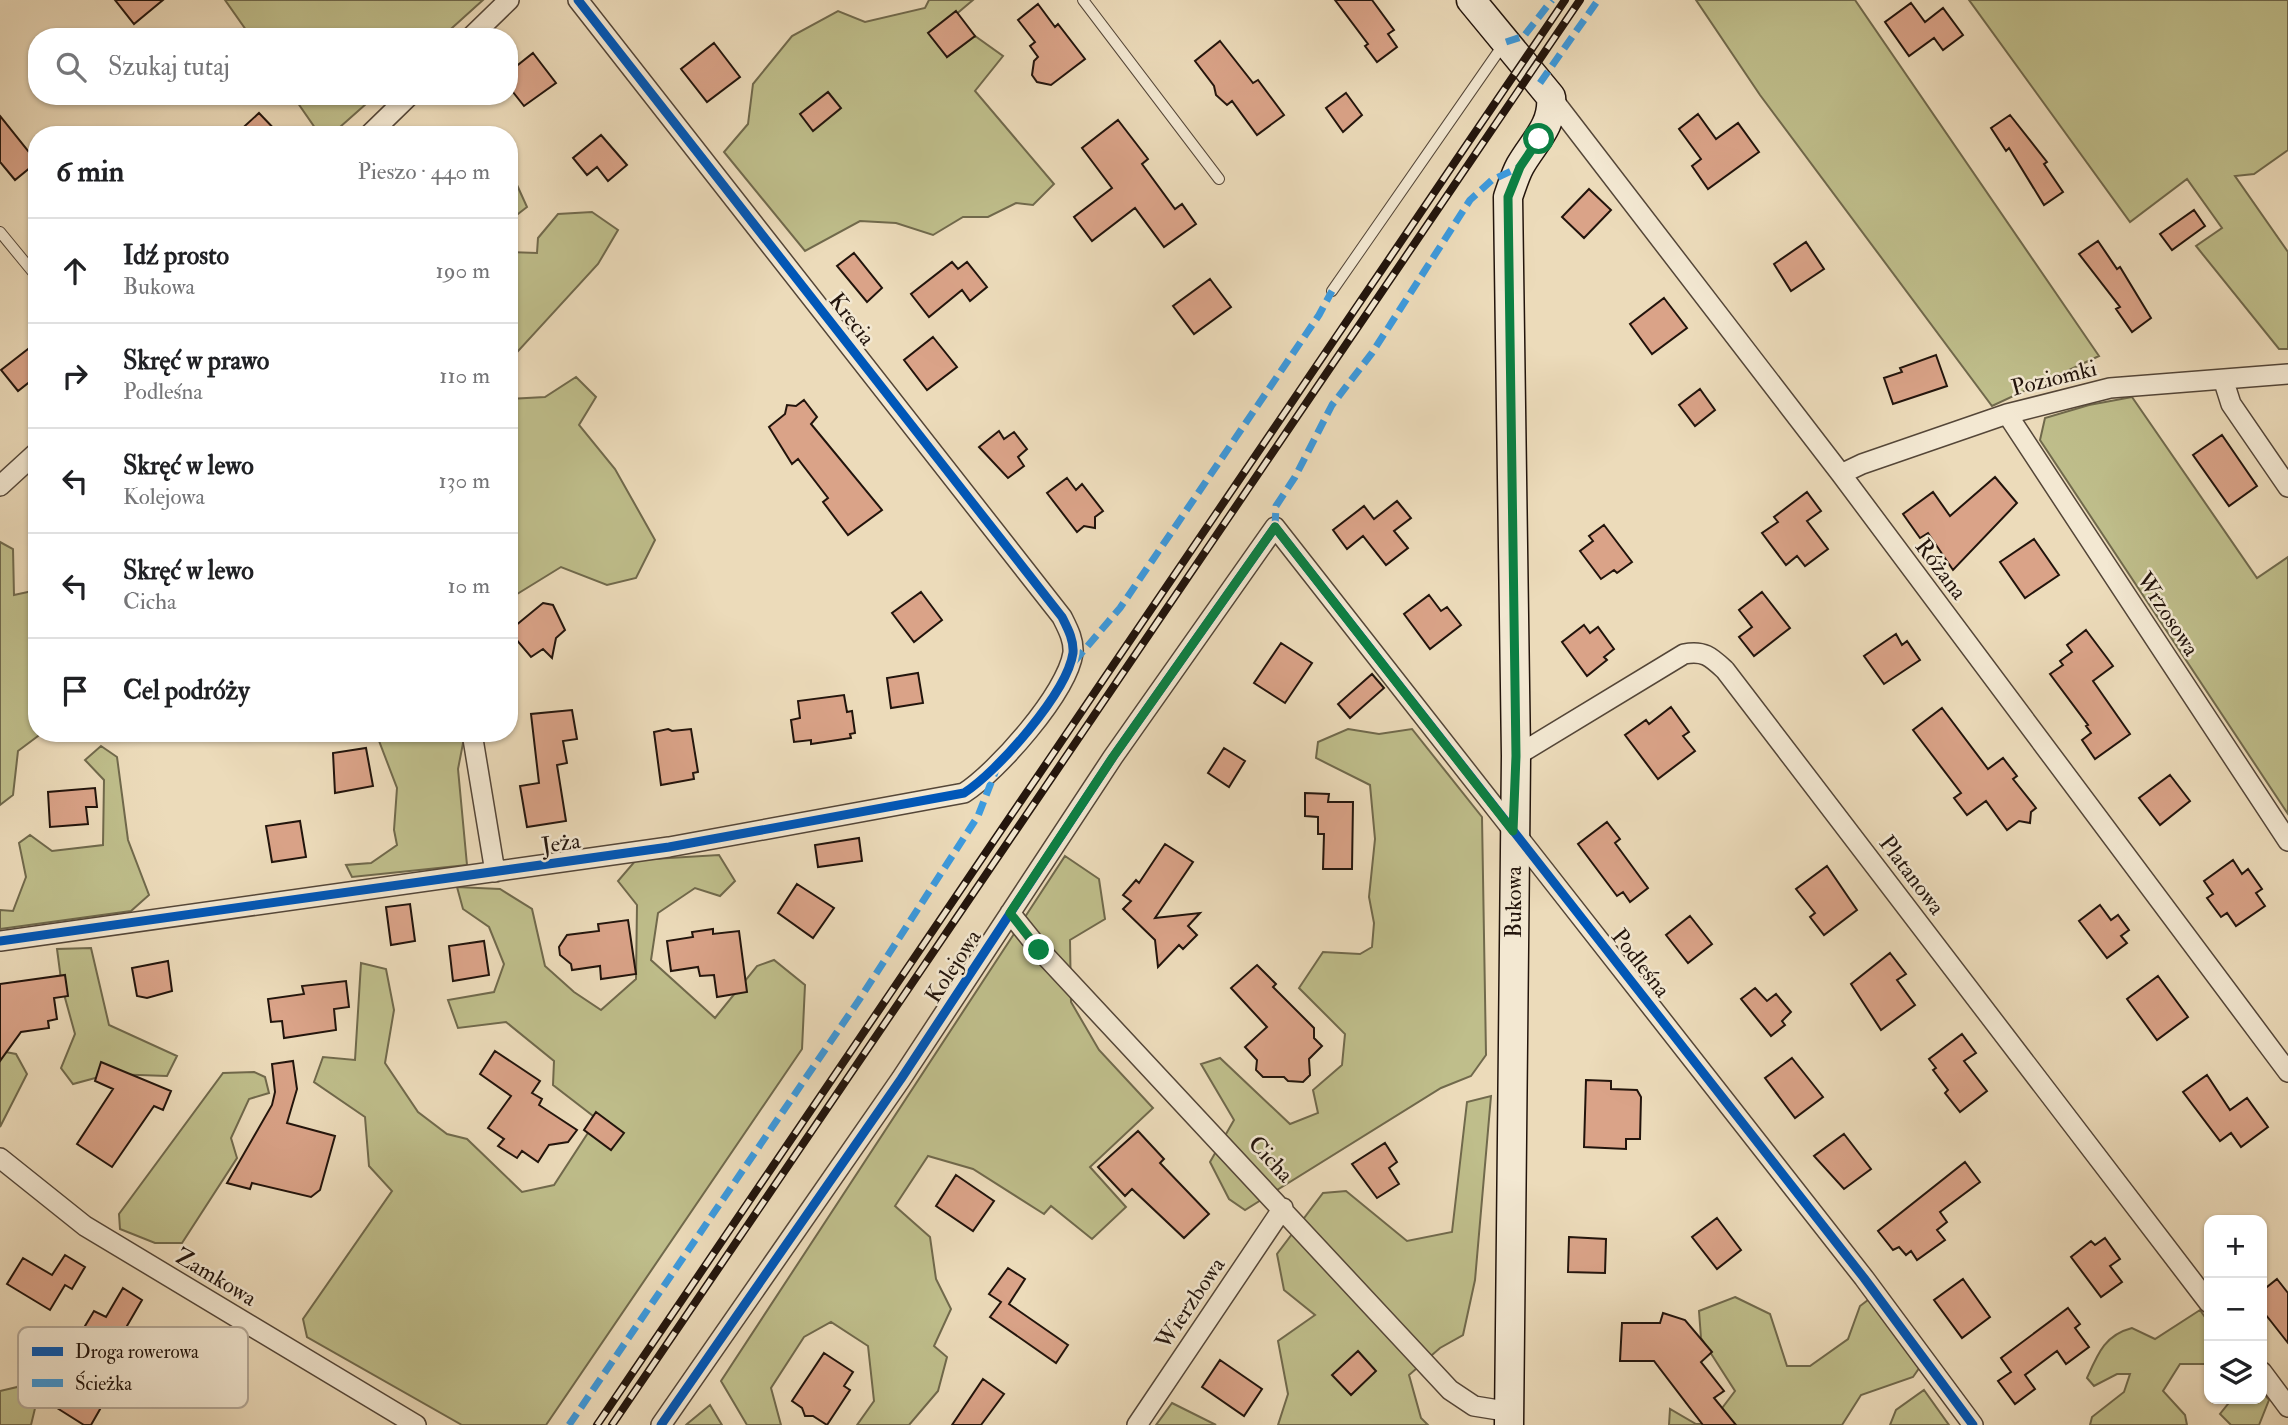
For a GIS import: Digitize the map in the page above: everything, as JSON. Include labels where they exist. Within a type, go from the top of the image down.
[{"type":"street","points":[[480,28],[509,0]]},
{"type":"street","name":"Krecia","points":[[578,0],[1062,617],[1073,644],[1068,670]]},
{"type":"street","points":[[1471,0],[1551,97]]},
{"type":"street","name":"Różana","points":[[1551,97],[1841,474],[2288,1072]]},
{"type":"street","name":"Bukowa","points":[[1510,1418],[1513,831],[1516,756],[1508,197],[1520,167],[1545,128],[1552,107],[1551,97]]},
{"type":"street","points":[[378,126],[400,105]]},
{"type":"street","name":"Poziomki","points":[[1841,474],[1852,467],[2007,414],[2110,388],[2224,382],[2288,374]]},
{"type":"street","points":[[2224,382],[2231,404],[2288,487]]},
{"type":"street","name":"Wrzosowa","points":[[2007,414],[2288,841]]},
{"type":"street","points":[[0,486],[28,460]]},
{"type":"street","name":"Podleśna","points":[[1275,527],[1864,1278],[1973,1425]]},
{"type":"street","name":"Kolejowa","points":[[662,1425],[901,1079],[1100,776],[1275,527]]},
{"type":"street","name":"Platanowa","points":[[1516,756],[1684,654],[1708,654],[1725,670],[2204,1296]]},
{"type":"street","name":"Jeża","points":[[0,941],[669,847],[964,793],[989,776],[1015,747],[1068,670]]},
{"type":"street","points":[[473,742],[495,872]]},
{"type":"street","name":"Cicha","points":[[1010,913],[1039,950],[1283,1208],[1450,1390],[1474,1406],[1510,1418]]},
{"type":"street","name":"Zamkowa","points":[[0,1158],[85,1226],[416,1425]]},
{"type":"street","name":"Wierzbowa","points":[[1137,1425],[1283,1208]]},
{"type":"street","points":[[2267,1379],[2288,1407]]},
{"type":"lane","points":[[1083,0],[1219,179]]},
{"type":"lane","points":[[1332,291],[1496,51],[1506,42]]},
{"type":"lane","points":[[0,232],[28,266]]},
{"type":"shaded area","points":[[225,0],[483,0],[452,28],[245,28]]},
{"type":"shaded area","points":[[929,0],[973,0],[941,27],[947,57],[975,36],[1003,56],[975,91],[1054,184],[1033,205],[1016,203],[988,217],[963,217],[933,235],[896,223],[860,221],[805,251],[724,152],[748,124],[753,84],[792,36],[838,11],[865,22],[925,8]]},
{"type":"shaded area","points":[[1696,0],[1855,0],[2099,356],[1992,406],[1760,95]]},
{"type":"shaded area","points":[[1969,0],[2288,0],[2288,150],[2254,174],[2235,176],[2288,252],[2288,349],[2279,349],[2196,246],[2222,228],[2187,179],[2130,222]]},
{"type":"shaded area","points":[[299,105],[365,105],[341,126],[314,126]]},
{"type":"shaded area","points":[[518,187],[527,207],[518,214]]},
{"type":"shaded area","points":[[592,212],[618,230],[598,264],[518,351],[518,252],[537,253],[538,238],[558,214]]},
{"type":"shaded area","points":[[576,377],[596,397],[579,425],[615,469],[655,540],[636,578],[607,585],[561,567],[518,593],[518,398],[545,397]]},
{"type":"shaded area","points":[[2132,397],[2257,578],[2288,557],[2288,814],[2040,440],[2045,418],[2089,405]]},
{"type":"shaded area","points":[[0,542],[13,549],[14,595],[28,592],[30,742],[18,751],[13,795],[0,805]]},
{"type":"shaded area","points":[[1348,729],[1379,734],[1412,729],[1482,817],[1486,1055],[1471,1076],[1441,1088],[1245,1210],[1229,1199],[1210,1162],[1234,1120],[1201,1064],[1220,1058],[1290,1124],[1318,1113],[1313,1090],[1342,1065],[1345,1034],[1299,988],[1323,952],[1360,954],[1372,947],[1374,923],[1369,897],[1375,839],[1370,785],[1316,758],[1318,742]]},
{"type":"shaded area","points":[[379,742],[463,742],[458,769],[467,865],[352,877],[346,865],[371,863],[397,845],[394,830],[397,788]]},
{"type":"shaded area","points":[[101,746],[117,757],[128,840],[149,895],[131,911],[0,929],[0,910],[13,911],[26,877],[19,843],[30,835],[52,851],[103,845],[104,780],[85,760]]},
{"type":"shaded area","points":[[719,855],[735,881],[720,896],[695,888],[658,913],[651,960],[715,1018],[757,966],[774,960],[805,985],[802,1049],[546,1425],[462,1425],[307,1337],[303,1319],[392,1191],[369,1166],[365,1117],[314,1082],[323,1057],[355,1060],[361,963],[386,969],[394,1010],[385,1063],[418,1112],[447,1134],[467,1139],[522,1192],[554,1185],[597,1119],[553,1085],[554,1061],[506,1022],[458,1028],[448,1000],[494,992],[504,964],[489,927],[463,909],[457,887],[500,889],[532,909],[545,966],[574,992],[601,1010],[636,979],[637,905],[618,881],[636,860]]},
{"type":"shaded area","points":[[1065,856],[1099,879],[1105,919],[1070,940],[1071,1002],[1099,1050],[1153,1108],[1090,1167],[1126,1207],[1092,1239],[1051,1206],[1044,1214],[973,1169],[928,1156],[895,1206],[930,1237],[936,1279],[951,1309],[934,1346],[947,1357],[938,1391],[909,1425],[857,1425],[874,1401],[868,1346],[831,1322],[804,1337],[771,1388],[781,1425],[747,1425],[721,1381]]},
{"type":"shaded area","points":[[91,948],[109,1025],[177,1056],[167,1076],[110,1074],[73,1084],[61,1068],[75,1034],[62,987],[57,949]]},
{"type":"shaded area","points":[[0,1051],[16,1054],[27,1074],[0,1127]]},
{"type":"shaded area","points":[[254,1072],[265,1077],[269,1093],[249,1099],[231,1138],[237,1158],[182,1243],[155,1243],[120,1229],[119,1214],[223,1073]]},
{"type":"shaded area","points":[[1491,1096],[1475,1280],[1463,1335],[1440,1348],[1409,1375],[1421,1418],[1428,1425],[1278,1425],[1288,1394],[1278,1341],[1315,1315],[1284,1290],[1277,1254],[1323,1193],[1346,1191],[1407,1241],[1452,1232],[1467,1102]]},
{"type":"shaded area","points":[[1735,1297],[1770,1314],[1787,1366],[1810,1366],[1848,1339],[1860,1306],[1872,1297],[1922,1364],[1913,1377],[1861,1395],[1842,1425],[1669,1425],[1670,1409],[1696,1424],[1710,1424],[1735,1391],[1701,1338],[1699,1311]]},
{"type":"shaded area","points":[[2200,1310],[2204,1316],[2204,1364],[2180,1364],[2163,1391],[2185,1415],[2187,1425],[2090,1425],[2092,1417],[2124,1392],[2130,1374],[2117,1374],[2094,1386],[2087,1378],[2104,1346],[2115,1335],[2132,1328],[2155,1339]]},
{"type":"shaded area","points":[[17,1387],[18,1408],[35,1408],[31,1425],[0,1425],[0,1391]]},
{"type":"shaded area","points":[[1924,1390],[1949,1425],[1890,1425],[1896,1410]]},
{"type":"shaded area","points":[[2267,1397],[2269,1400],[2259,1425],[2231,1425],[2220,1414],[2228,1404],[2267,1404]]},
{"type":"shaded area","points":[[1172,1403],[1216,1425],[1156,1425]]},
{"type":"shaded area","points":[[710,1405],[722,1425],[686,1425],[687,1424]]},
{"type":"building","points":[[115,0],[163,0],[134,24]]},
{"type":"building","points":[[1335,0],[1372,0],[1394,30],[1388,34],[1397,47],[1377,62],[1365,46],[1368,44]]},
{"type":"building","points":[[1911,3],[1925,22],[1943,8],[1963,35],[1943,50],[1934,38],[1909,56],[1885,22]]},
{"type":"building","points":[[1038,4],[1055,27],[1058,24],[1085,59],[1051,85],[1037,82],[1032,75],[1034,61],[1038,57],[1030,46],[1035,42],[1018,20]]},
{"type":"building","points":[[956,11],[975,36],[947,57],[928,33]]},
{"type":"building","points":[[1220,41],[1253,83],[1258,80],[1284,115],[1257,135],[1232,101],[1227,105],[1216,95],[1214,86],[1195,61]]},
{"type":"building","points":[[714,43],[740,77],[707,102],[681,69]]},
{"type":"building","points":[[533,53],[556,83],[524,106],[518,98],[518,65]]},
{"type":"building","points":[[828,92],[841,108],[813,131],[800,114]]},
{"type":"building","points":[[1346,93],[1362,115],[1343,132],[1326,108]]},
{"type":"building","points":[[259,113],[271,126],[245,126]]},
{"type":"building","points":[[1698,114],[1716,139],[1738,123],[1759,152],[1708,189],[1692,166],[1701,159],[1679,129]]},
{"type":"building","points":[[2010,115],[2047,162],[2044,164],[2063,192],[2044,205],[2009,148],[2006,151],[1991,128]]},
{"type":"building","points":[[0,116],[28,151],[28,169],[15,180],[0,162]]},
{"type":"building","points":[[1118,120],[1148,159],[1142,164],[1175,209],[1182,204],[1196,224],[1164,247],[1135,208],[1092,241],[1074,217],[1112,188],[1082,148]]},
{"type":"building","points":[[601,135],[627,165],[608,181],[597,167],[587,175],[573,158]]},
{"type":"building","points":[[1589,189],[1611,210],[1584,238],[1562,217]]},
{"type":"building","points":[[2194,210],[2205,226],[2172,250],[2160,234]]},
{"type":"building","points":[[2098,241],[2117,269],[2120,267],[2151,318],[2132,332],[2116,309],[2120,307],[2079,254]]},
{"type":"building","points":[[1806,242],[1824,269],[1791,291],[1774,264]]},
{"type":"building","points":[[854,253],[882,288],[867,302],[837,266]]},
{"type":"building","points":[[952,262],[958,269],[967,262],[987,287],[970,301],[962,290],[929,317],[911,294]]},
{"type":"building","points":[[1210,279],[1231,307],[1194,334],[1173,306]]},
{"type":"building","points":[[1664,298],[1687,328],[1652,354],[1630,324]]},
{"type":"building","points":[[933,337],[957,367],[927,390],[904,360]]},
{"type":"building","points":[[28,349],[28,383],[18,391],[1,370]]},
{"type":"building","points":[[1936,355],[1947,386],[1893,404],[1884,378],[1902,372],[1900,368]]},
{"type":"building","points":[[1700,389],[1715,410],[1695,426],[1679,405]]},
{"type":"building","points":[[804,400],[817,417],[811,424],[882,510],[848,535],[823,502],[828,498],[798,459],[792,464],[769,427],[785,414],[787,405],[796,406]]},
{"type":"building","points":[[999,431],[1004,439],[1014,432],[1027,449],[1018,457],[1024,466],[1008,478],[979,447]]},
{"type":"building","points":[[2222,435],[2257,486],[2229,506],[2193,455]]},
{"type":"building","points":[[1995,477],[2017,503],[1953,570],[1928,533],[1920,538],[1903,514],[1933,492],[1950,516]]},
{"type":"building","points":[[1067,478],[1076,490],[1082,484],[1103,511],[1095,517],[1095,528],[1084,526],[1077,532],[1047,493]]},
{"type":"building","points":[[1807,492],[1821,511],[1807,521],[1828,549],[1805,566],[1797,556],[1786,565],[1762,533],[1778,522],[1774,517]]},
{"type":"building","points":[[1397,501],[1411,518],[1394,531],[1408,548],[1386,565],[1363,536],[1347,549],[1333,530],[1364,506],[1374,519]]},
{"type":"building","points":[[1604,525],[1632,562],[1617,573],[1614,570],[1601,579],[1580,551],[1593,541],[1589,536]]},
{"type":"building","points":[[2034,539],[2059,575],[2025,598],[2000,562]]},
{"type":"building","points":[[921,592],[942,620],[914,642],[892,613]]},
{"type":"building","points":[[1762,592],[1790,628],[1754,656],[1739,637],[1752,627],[1739,610]]},
{"type":"building","points":[[1429,595],[1441,611],[1447,607],[1461,625],[1430,649],[1404,614]]},
{"type":"building","points":[[543,603],[553,605],[565,630],[556,638],[552,658],[543,649],[531,657],[518,642],[518,624]]},
{"type":"building","points":[[1584,625],[1590,633],[1598,627],[1614,649],[1604,657],[1607,660],[1587,676],[1562,642]]},
{"type":"building","points":[[2086,630],[2113,666],[2093,681],[2130,734],[2095,759],[2082,740],[2091,733],[2086,726],[2088,725],[2050,674],[2063,665],[2060,661],[2072,652],[2067,645]]},
{"type":"building","points":[[1896,634],[1902,645],[1907,641],[1920,660],[1884,684],[1864,656]]},
{"type":"building","points":[[1281,643],[1312,663],[1285,703],[1254,683]]},
{"type":"building","points":[[918,673],[923,703],[891,708],[887,678]]},
{"type":"building","points":[[1372,674],[1384,688],[1350,718],[1338,704]]},
{"type":"building","points":[[844,695],[847,712],[852,711],[855,733],[850,734],[851,738],[811,744],[811,740],[794,742],[791,720],[800,718],[798,701]]},
{"type":"building","points":[[1671,707],[1689,732],[1683,736],[1695,751],[1658,779],[1625,735],[1646,720],[1649,724]]},
{"type":"building","points":[[1942,708],[1988,769],[2003,758],[2017,776],[2013,779],[2036,808],[2031,812],[2030,823],[2019,821],[2007,830],[1986,801],[1967,815],[1954,798],[1961,793],[1913,730]]},
{"type":"building","points":[[572,710],[577,739],[563,741],[567,763],[557,765],[566,821],[527,827],[520,786],[539,783],[531,714]]},
{"type":"building","points":[[691,729],[698,772],[693,773],[694,779],[661,785],[654,732]]},
{"type":"building","points":[[366,748],[373,786],[335,793],[333,753]]},
{"type":"building","points":[[1224,748],[1245,761],[1229,787],[1208,773]]},
{"type":"building","points":[[2170,775],[2190,801],[2160,825],[2139,798]]},
{"type":"building","points":[[95,788],[97,807],[86,807],[88,824],[50,827],[48,792]]},
{"type":"building","points":[[1305,793],[1329,794],[1328,802],[1353,802],[1352,869],[1323,869],[1324,834],[1318,834],[1318,817],[1305,816]]},
{"type":"building","points":[[300,821],[306,857],[272,862],[266,826]]},
{"type":"building","points":[[1607,822],[1620,839],[1615,843],[1648,888],[1630,902],[1623,892],[1617,896],[1578,844]]},
{"type":"building","points":[[859,838],[862,861],[818,867],[815,845]]},
{"type":"building","points":[[1165,844],[1193,862],[1155,918],[1200,913],[1188,926],[1197,935],[1183,949],[1179,945],[1158,967],[1155,940],[1123,909],[1131,901],[1123,895],[1136,880],[1139,883]]},
{"type":"building","points":[[2233,860],[2242,874],[2248,869],[2262,889],[2256,893],[2265,906],[2236,926],[2227,913],[2221,917],[2207,898],[2213,894],[2204,881]]},
{"type":"building","points":[[1827,866],[1857,910],[1824,935],[1810,917],[1815,913],[1796,889]]},
{"type":"building","points":[[797,884],[834,908],[813,938],[778,913]]},
{"type":"building","points":[[410,904],[415,941],[391,945],[386,907]]},
{"type":"building","points":[[2100,905],[2111,920],[2118,915],[2129,930],[2121,936],[2127,943],[2107,958],[2079,921]]},
{"type":"building","points":[[1690,916],[1712,944],[1688,963],[1666,935]]},
{"type":"building","points":[[628,920],[636,974],[601,979],[600,966],[572,970],[571,964],[560,955],[559,947],[567,935],[599,931],[598,924]]},
{"type":"building","points":[[713,929],[713,934],[739,931],[747,992],[717,997],[714,975],[700,976],[698,967],[671,971],[667,941],[693,937],[692,932]]},
{"type":"building","points":[[484,941],[489,975],[453,981],[449,946]]},
{"type":"building","points":[[1890,953],[1906,974],[1897,980],[1915,1005],[1881,1030],[1851,984]]},
{"type":"building","points":[[168,961],[172,991],[147,998],[137,996],[132,968]]},
{"type":"building","points":[[1257,965],[1276,984],[1273,987],[1314,1028],[1314,1038],[1322,1046],[1309,1059],[1310,1075],[1303,1082],[1288,1081],[1284,1077],[1263,1077],[1256,1070],[1257,1060],[1245,1047],[1267,1027],[1231,988]]},
{"type":"building","points":[[65,975],[68,996],[54,998],[57,1019],[48,1021],[49,1028],[21,1032],[0,1061],[0,984]]},
{"type":"building","points":[[2158,976],[2188,1017],[2157,1040],[2127,999]]},
{"type":"building","points":[[346,981],[349,1007],[334,1009],[336,1030],[284,1038],[282,1021],[271,1022],[268,999],[304,994],[302,986]]},
{"type":"building","points":[[1755,988],[1767,1001],[1776,994],[1791,1012],[1782,1021],[1785,1025],[1771,1036],[1741,999]]},
{"type":"building","points":[[1962,1034],[1976,1053],[1964,1061],[1987,1091],[1960,1112],[1945,1093],[1948,1090],[1933,1070],[1936,1068],[1929,1059]]},
{"type":"building","points":[[495,1051],[540,1081],[532,1093],[542,1099],[539,1105],[577,1130],[568,1142],[549,1145],[538,1162],[522,1151],[517,1158],[498,1146],[504,1139],[488,1128],[511,1096],[480,1074]]},
{"type":"building","points":[[1792,1058],[1823,1097],[1795,1118],[1765,1078]]},
{"type":"building","points":[[293,1061],[297,1089],[287,1123],[335,1136],[320,1190],[311,1197],[252,1183],[250,1189],[227,1183],[272,1105],[275,1092],[272,1064]]},
{"type":"building","points":[[101,1062],[171,1091],[163,1110],[154,1106],[112,1167],[77,1144],[113,1089],[95,1081]]},
{"type":"building","points":[[2207,1075],[2230,1110],[2247,1098],[2268,1127],[2241,1147],[2231,1133],[2220,1141],[2183,1092]]},
{"type":"building","points":[[1586,1080],[1611,1081],[1611,1089],[1637,1090],[1641,1097],[1640,1139],[1626,1139],[1626,1149],[1584,1147]]},
{"type":"building","points":[[596,1112],[624,1133],[611,1150],[584,1130]]},
{"type":"building","points":[[1138,1131],[1164,1159],[1160,1163],[1209,1214],[1184,1238],[1132,1189],[1125,1196],[1098,1167]]},
{"type":"building","points":[[1844,1134],[1871,1169],[1844,1189],[1814,1156]]},
{"type":"building","points":[[1385,1143],[1397,1162],[1389,1168],[1399,1184],[1377,1198],[1352,1164]]},
{"type":"building","points":[[1965,1162],[1980,1182],[1940,1212],[1947,1222],[1937,1230],[1945,1240],[1917,1260],[1911,1251],[1906,1255],[1899,1247],[1893,1250],[1878,1231]]},
{"type":"building","points":[[956,1175],[994,1201],[973,1231],[936,1206]]},
{"type":"building","points":[[1717,1218],[1741,1250],[1717,1269],[1692,1237]]},
{"type":"building","points":[[1569,1237],[1606,1239],[1605,1273],[1568,1272]]},
{"type":"building","points":[[2105,1238],[2120,1259],[2110,1266],[2122,1282],[2101,1297],[2071,1257],[2091,1241],[2095,1245]]},
{"type":"building","points":[[65,1255],[85,1267],[72,1289],[65,1285],[50,1310],[7,1284],[23,1258],[52,1275]]},
{"type":"building","points":[[1008,1268],[1025,1279],[1009,1304],[1068,1345],[1056,1363],[990,1317],[1001,1302],[989,1294]]},
{"type":"building","points":[[1963,1279],[1990,1317],[1962,1338],[1934,1300]]},
{"type":"building","points":[[2277,1279],[2288,1293],[2288,1343],[2267,1316],[2267,1287]]},
{"type":"building","points":[[123,1288],[142,1300],[126,1327],[84,1327],[94,1311],[106,1317]]},
{"type":"building","points":[[2068,1308],[2080,1324],[2075,1328],[2089,1347],[2066,1364],[2057,1351],[2025,1375],[2035,1389],[2015,1404],[1998,1381],[2011,1372],[2001,1358]]},
{"type":"building","points":[[1663,1313],[1685,1320],[1712,1352],[1701,1362],[1724,1391],[1714,1398],[1736,1425],[1703,1425],[1654,1361],[1620,1361],[1622,1323],[1660,1323]]},
{"type":"building","points":[[1358,1351],[1376,1371],[1351,1395],[1332,1375]]},
{"type":"building","points":[[824,1353],[853,1372],[844,1386],[850,1390],[827,1425],[813,1416],[805,1416],[802,1408],[792,1401]]},
{"type":"building","points":[[1220,1360],[1262,1389],[1244,1416],[1202,1387]]},
{"type":"building","points":[[983,1379],[1004,1394],[981,1425],[952,1425]]},
{"type":"building","points":[[57,1408],[101,1408],[91,1425],[84,1425]]},
{"type":"railway","points":[[597,1425],[1565,0]]},
{"type":"railway","points":[[612,1425],[1580,0]]},
{"type":"marked path","points":[[1506,42],[1524,36],[1552,0]]},
{"type":"marked path","points":[[1540,83],[1598,0]]},
{"type":"marked path","points":[[1275,527],[1276,506],[1295,477],[1332,405],[1372,353],[1470,200],[1492,180],[1520,167]]},
{"type":"marked path","points":[[1074,662],[1120,608],[1319,315],[1332,291]]},
{"type":"marked path","points":[[569,1425],[859,1000],[978,816],[996,770]]},
{"type":"cycle path","points":[[0,941],[669,847],[964,793],[1011,750],[1058,689],[1073,653],[1072,639],[1062,617],[578,0]]},
{"type":"cycle path","points":[[661,1425],[901,1079],[1113,757],[1275,527],[1864,1278],[1973,1425]]},
{"type":"route","points":[[1039,950],[1010,913],[1086,796],[1275,527],[1513,831],[1516,756],[1508,197],[1520,167],[1539,139]]}]
